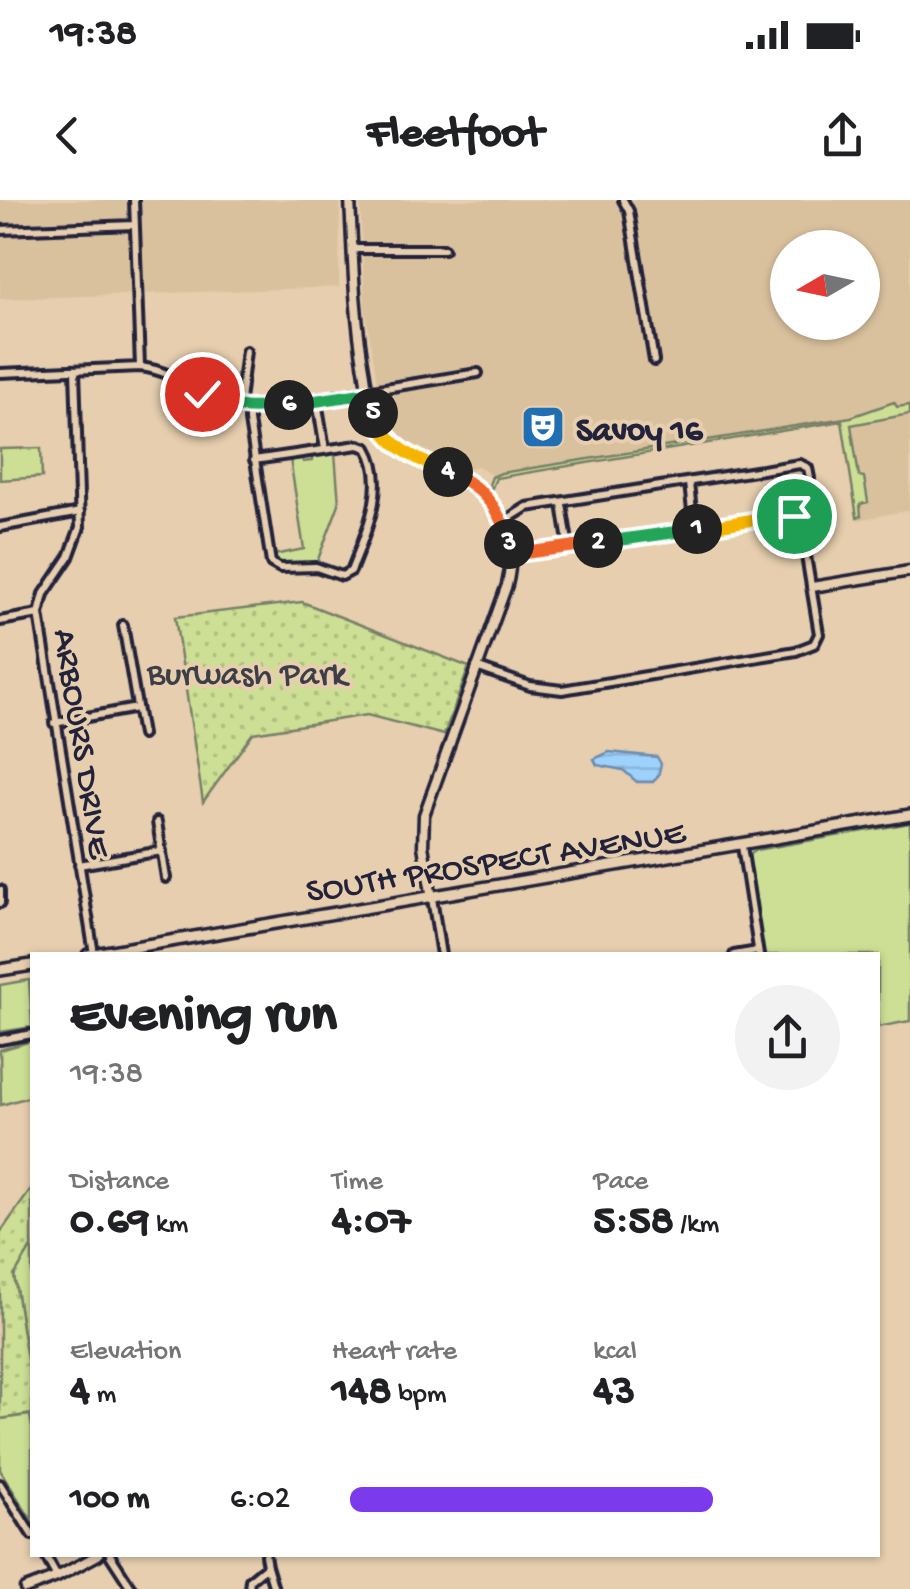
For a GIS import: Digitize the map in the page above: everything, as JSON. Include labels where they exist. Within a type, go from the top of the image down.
[{"type":"main road","name":"SOUTH PROSPECT AVENUE","points":[[103,952],[910,816]]},
{"type":"main road","points":[[0,970],[30,965]]},
{"type":"street","points":[[134,200],[140,367]]},
{"type":"street","points":[[350,200],[356,314],[368,393],[377,422],[397,447],[475,486],[493,503],[503,522],[510,555],[507,586],[424,815],[423,846],[441,952]]},
{"type":"street","points":[[623,200],[629,212],[654,361]]},
{"type":"street","points":[[629,212],[633,200]]},
{"type":"street","points":[[0,230],[135,225]]},
{"type":"street","points":[[352,249],[444,249]]},
{"type":"street","points":[[239,408],[246,351]]},
{"type":"street","points":[[0,373],[140,367],[174,374],[210,398],[249,410],[478,373]]},
{"type":"street","name":"ARBOURS DRIVE","points":[[75,370],[80,512],[75,545],[49,584],[39,614],[91,952]]},
{"type":"street","points":[[316,401],[325,448]]},
{"type":"street","points":[[249,410],[254,460],[272,562],[280,568],[316,566],[342,576],[351,571],[374,510],[372,459],[362,445],[254,460]]},
{"type":"street","points":[[503,522],[527,507],[804,465],[810,478],[794,516]]},
{"type":"street","points":[[689,483],[694,530]]},
{"type":"street","points":[[562,504],[569,548]]},
{"type":"street","points":[[0,527],[80,512]]},
{"type":"street","points":[[476,667],[530,686],[562,690],[796,651],[814,644],[819,634],[800,520],[787,514],[510,555]]},
{"type":"street","points":[[812,588],[910,571]]},
{"type":"street","points":[[0,621],[39,614]]},
{"type":"street","points":[[124,626],[142,735]]},
{"type":"street","points":[[54,723],[137,708]]},
{"type":"street","points":[[157,822],[166,878]]},
{"type":"street","points":[[742,846],[758,952]]},
{"type":"street","points":[[78,865],[162,851]]},
{"type":"street","points":[[0,890],[0,903]]},
{"type":"street","points":[[0,1040],[30,1034]]},
{"type":"street","points":[[0,1484],[30,1533]]},
{"type":"street","points":[[46,1557],[57,1577]]},
{"type":"street","points":[[24,1589],[94,1557]]},
{"type":"street","points":[[111,1557],[132,1589]]},
{"type":"street","points":[[265,1557],[274,1589]]},
{"type":"street","points":[[248,1589],[250,1580],[266,1566]]},
{"type":"shaded area","points":[[0,200],[340,200],[339,287],[0,299]]},
{"type":"shaded area","points":[[360,200],[910,200],[910,510],[858,520],[842,421],[496,479],[478,466],[467,468],[403,440],[381,406],[365,309]]},
{"type":"green space","points":[[894,402],[897,407],[910,405],[910,414],[851,425],[859,476],[864,477],[868,502],[860,504],[861,516],[857,517],[842,421],[496,478],[491,490],[489,485],[492,477],[501,473],[851,417]]},
{"type":"green space","points":[[41,448],[42,477],[0,480],[0,449]]},
{"type":"green space","points":[[335,453],[339,504],[317,562],[280,565],[274,555],[304,549],[290,459],[302,457],[303,462],[312,461],[312,456]]},
{"type":"green space","name":"Burwash Park","points":[[302,602],[469,667],[444,735],[367,715],[253,733],[203,802],[175,617]]},
{"type":"green space","points":[[910,823],[910,1021],[880,1027],[880,952],[763,952],[748,855],[756,850]]},
{"type":"green space","points":[[29,980],[30,1027],[0,1032],[0,985]]},
{"type":"green space","points":[[30,1042],[30,1097],[1,1105],[0,1050]]},
{"type":"green space","points":[[30,1191],[30,1249],[14,1276],[30,1378],[30,1414],[0,1419],[0,1233]]},
{"type":"green space","points":[[30,1249],[30,1378],[14,1276]]},
{"type":"green space","points":[[30,1415],[30,1518],[0,1470],[0,1419]]},
{"type":"water","points":[[609,752],[657,757],[661,764],[658,776],[653,782],[637,782],[623,770],[597,765],[594,759]]},
{"type":"place","name":"Savoy 16","points":[[543,427]]},
{"type":"route","points":[[202,394],[222,404],[249,410],[368,393],[377,422],[397,447],[459,476],[489,498],[506,530],[510,555],[794,516]]}]
